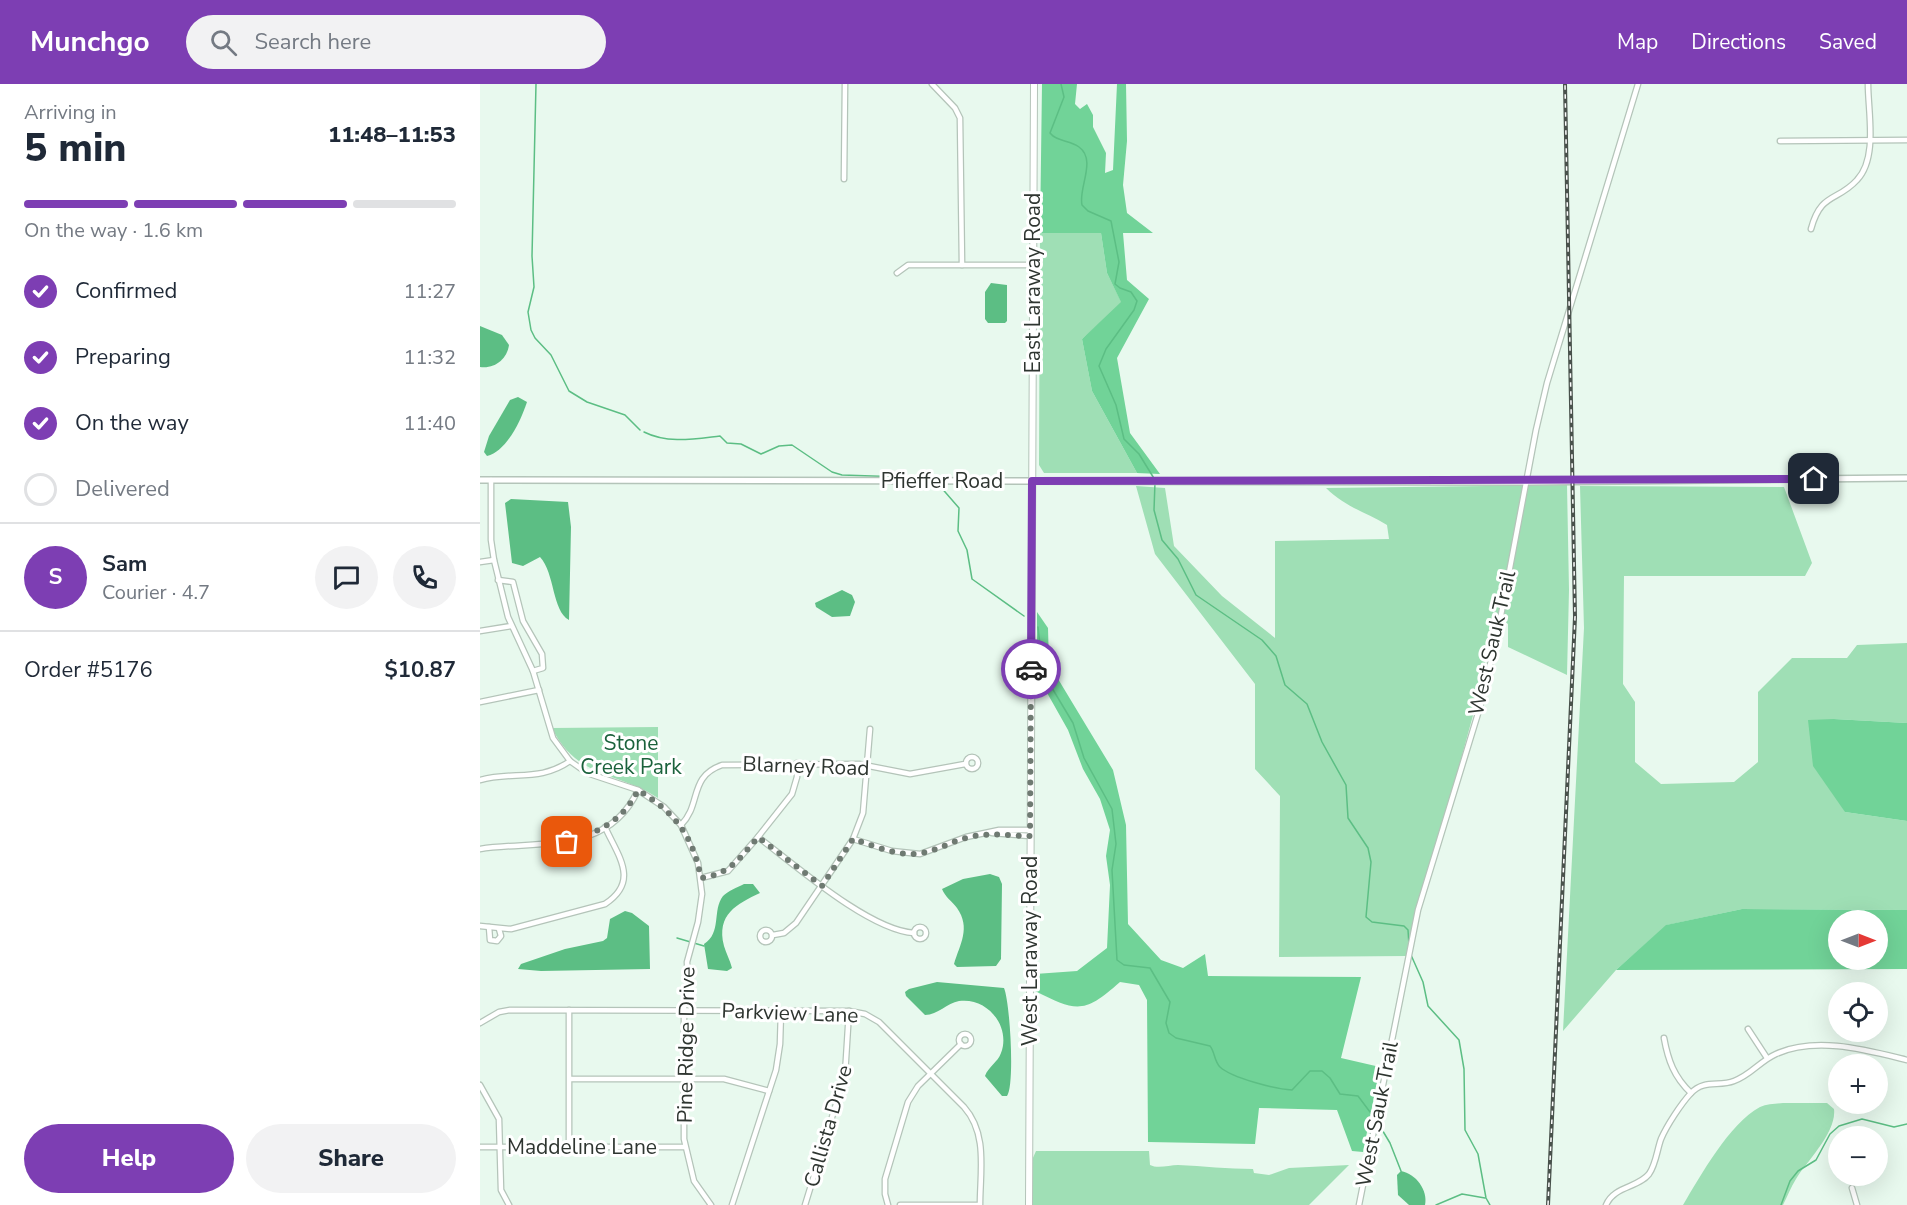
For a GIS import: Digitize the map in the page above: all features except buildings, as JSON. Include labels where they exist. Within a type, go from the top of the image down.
[{"type":"main road","name":"East Laraway Road","points":[[1032,481],[1034,84]]},
{"type":"main road","name":"West Laraway Road","points":[[1029,1205],[1032,481]]},
{"type":"street","points":[[844,179],[845,84]]},
{"type":"street","points":[[932,84],[956,108],[960,118],[962,265]]},
{"type":"street","name":"West Sauk Trail","points":[[1359,1205],[1418,910],[1482,696],[1498,631],[1536,430],[1557,350],[1638,84]]},
{"type":"street","points":[[1811,229],[1820,205],[1859,179],[1869,154],[1868,84]]},
{"type":"street","points":[[1780,141],[1907,140]]},
{"type":"street","points":[[897,273],[908,265],[1034,266]]},
{"type":"street","name":"Pfieffer Road","points":[[480,480],[1526,482],[1907,478]]},
{"type":"street","name":"Pine Ridge Drive","points":[[491,480],[490,540],[498,580],[511,627],[533,671],[552,738],[570,761],[596,777],[638,790],[664,807],[681,825],[690,840],[701,878],[698,921],[690,949],[684,1010],[684,1147],[694,1181],[711,1205]]},
{"type":"street","points":[[480,562],[494,560]]},
{"type":"street","points":[[498,580],[513,582],[523,621],[542,654],[543,668],[533,671]]},
{"type":"street","points":[[480,631],[511,627]]},
{"type":"street","points":[[480,702],[539,690]]},
{"type":"street","points":[[772,935],[784,933],[792,927],[853,839],[863,813],[870,729]]},
{"type":"street","points":[[480,780],[503,775],[543,775],[555,772],[570,761]]},
{"type":"street","points":[[701,878],[715,877],[728,871],[758,837],[792,794],[797,777],[797,763]]},
{"type":"street","name":"Blarney Road","points":[[681,825],[692,812],[699,782],[712,770],[727,764],[868,765],[910,774],[965,764]]},
{"type":"street","points":[[480,849],[503,845],[532,846],[567,842],[605,827],[624,813],[638,790]]},
{"type":"street","points":[[480,926],[511,929],[605,904],[615,898],[623,882],[623,863],[605,827]]},
{"type":"street","points":[[853,839],[892,851],[920,854],[966,837],[999,830],[1030,833]]},
{"type":"street","points":[[758,837],[822,886],[884,926],[914,933]]},
{"type":"street","points":[[489,927],[490,940],[497,941],[501,936],[499,929]]},
{"type":"street","points":[[569,1010],[569,1148]]},
{"type":"street","name":"Parkview Lane","points":[[480,1023],[503,1011],[849,1011],[865,1014],[879,1022],[964,1107],[977,1126],[980,1142],[980,1205]]},
{"type":"street","points":[[732,1205],[780,1053],[781,1011]]},
{"type":"street","name":"Callista Drive","points":[[805,1205],[845,1075],[849,1011]]},
{"type":"street","points":[[1748,1029],[1767,1058]]},
{"type":"street","points":[[1664,1038],[1668,1061],[1680,1083],[1691,1093]]},
{"type":"street","points":[[888,1205],[885,1179],[909,1102],[918,1086],[961,1044]]},
{"type":"street","points":[[1606,1205],[1609,1197],[1647,1176],[1653,1168],[1662,1137],[1691,1093],[1701,1085],[1730,1083],[1744,1078],[1767,1058],[1790,1049],[1825,1045],[1866,1050],[1907,1059]]},
{"type":"street","points":[[570,1079],[728,1080],[769,1091]]},
{"type":"street","points":[[480,1085],[498,1115],[501,1190],[509,1205]]},
{"type":"street","name":"Maddeline Lane","points":[[480,1147],[684,1147]]},
{"type":"street","points":[[1852,1188],[1857,1205]]},
{"type":"street","points":[[900,1205],[980,1205]]},
{"type":"green space","points":[[1040,233],[1101,233],[1107,273],[1122,303],[1082,339],[1092,391],[1137,473],[1044,473],[1039,465]]},
{"type":"green space","points":[[1567,485],[1569,590],[1567,675],[1508,647],[1508,624],[1495,614],[1475,708],[1407,956],[1279,957],[1280,796],[1255,769],[1255,684],[1155,554],[1136,486],[1165,488],[1174,546],[1222,596],[1275,638],[1275,541],[1389,539],[1387,525],[1348,504],[1326,488]]},
{"type":"green space","points":[[1580,486],[1784,487],[1812,563],[1805,576],[1624,576],[1623,684],[1635,702],[1635,762],[1661,784],[1734,782],[1758,762],[1758,692],[1792,658],[1847,658],[1857,645],[1907,643],[1907,723],[1834,719],[1845,812],[1907,821],[1907,910],[1742,909],[1667,925],[1616,970],[1563,1031],[1584,628]]},
{"type":"green space","name":"Stone Creek Park","points":[[658,727],[658,798],[643,789],[599,772],[573,757],[562,745],[552,728]]},
{"type":"green space","points":[[1827,1103],[1828,1114],[1834,1114],[1826,1137],[1796,1179],[1783,1205],[1683,1205],[1698,1179],[1737,1125],[1760,1107]]},
{"type":"green space","points":[[1036,1151],[1149,1151],[1150,1165],[1153,1166],[1253,1169],[1254,1173],[1269,1175],[1289,1168],[1349,1165],[1309,1205],[1032,1205],[1032,1160]]},
{"type":"shaded area","points":[[1042,84],[1077,84],[1075,104],[1080,109],[1087,104],[1093,115],[1093,127],[1106,153],[1105,173],[1113,170],[1117,84],[1126,84],[1127,141],[1123,185],[1127,213],[1153,233],[1123,233],[1127,280],[1149,299],[1117,358],[1130,433],[1160,474],[1137,473],[1092,391],[1082,339],[1121,302],[1107,273],[1101,233],[1040,233]]},
{"type":"shaded area","points":[[991,283],[1007,285],[1007,321],[1005,323],[988,323],[985,319],[985,292]]},
{"type":"shaded area","points":[[480,326],[502,335],[509,345],[506,355],[495,365],[480,367]]},
{"type":"shaded area","points":[[518,397],[527,402],[517,426],[501,448],[487,456],[484,452],[489,436],[510,400]]},
{"type":"shaded area","points":[[511,499],[568,502],[571,527],[569,620],[559,609],[548,572],[540,557],[523,566],[512,563],[505,503]]},
{"type":"shaded area","points":[[842,590],[852,595],[855,602],[850,616],[832,617],[816,607],[815,603]]},
{"type":"shaded area","points":[[1037,612],[1048,628],[1049,664],[1113,770],[1126,825],[1128,924],[1161,960],[1183,968],[1205,954],[1208,976],[1361,977],[1341,1058],[1380,1067],[1363,1152],[1352,1151],[1337,1110],[1259,1108],[1255,1144],[1148,1142],[1147,1000],[1139,985],[1120,982],[1097,1000],[1080,1006],[1061,1003],[1035,991],[1035,974],[1077,971],[1107,948],[1110,885],[1106,856],[1110,830],[1100,799],[1083,769],[1068,730],[1037,675]]},
{"type":"shaded area","points":[[1808,720],[1907,723],[1907,821],[1845,812],[1813,766]]},
{"type":"shaded area","points":[[990,874],[999,877],[1002,884],[1001,959],[996,966],[957,967],[954,964],[963,936],[963,922],[957,908],[942,889],[963,879]]},
{"type":"shaded area","points":[[744,884],[753,884],[760,893],[736,906],[726,918],[723,926],[724,946],[732,968],[727,971],[708,969],[704,944],[713,934],[720,902],[725,894]]},
{"type":"shaded area","points":[[1742,909],[1907,910],[1907,969],[1888,969],[1888,910],[1828,910],[1828,969],[1616,970],[1666,925]]},
{"type":"shaded area","points":[[625,911],[632,913],[649,926],[650,969],[541,971],[518,969],[521,964],[565,949],[603,941],[607,938],[610,919]]},
{"type":"shaded area","points":[[937,982],[1004,988],[1011,1043],[1011,1076],[1007,1096],[1002,1096],[985,1076],[1000,1056],[1003,1043],[1000,1024],[988,1009],[970,1001],[959,1001],[925,1015],[906,996],[905,992],[909,989]]},
{"type":"shaded area","points":[[1401,1171],[1412,1175],[1420,1183],[1425,1194],[1425,1205],[1409,1205],[1398,1195],[1397,1175]]},
{"type":"waterway","points":[[536,84],[532,256],[534,287],[528,312],[531,330],[535,338],[551,355],[569,391],[587,402],[625,415],[640,430]]},
{"type":"waterway","points":[[1061,84],[1064,97],[1050,133],[1056,138],[1079,147],[1084,153],[1087,167],[1081,198],[1082,205],[1088,211],[1111,221],[1119,262],[1115,284],[1131,292],[1137,301],[1134,310],[1106,349],[1099,366],[1116,405],[1124,439],[1139,454],[1155,480]]},
{"type":"waterway","points":[[644,432],[672,439],[720,436],[727,443],[741,444],[761,454],[779,446],[792,445],[832,472],[842,475],[933,478]]},
{"type":"waterway","points":[[1155,482],[1154,510],[1162,540],[1178,559],[1196,595],[1262,640],[1276,656],[1285,685],[1307,704],[1322,742],[1346,785],[1348,818],[1368,848],[1371,862],[1366,917],[1372,922],[1404,926],[1408,930],[1409,945]]},
{"type":"waterway","points":[[939,485],[959,508],[958,531],[967,550],[972,579],[1024,616]]},
{"type":"waterway","points":[[1038,627],[1043,673],[1073,723],[1084,758],[1112,809],[1116,844],[1112,870],[1117,960],[1124,965],[1150,968],[1170,1002],[1166,1023],[1169,1033],[1176,1038],[1210,1046],[1218,1065],[1226,1071],[1254,1082],[1292,1090],[1310,1071],[1322,1071],[1330,1078],[1340,1094],[1358,1096],[1373,1116]]},
{"type":"waterway","points":[[677,938],[704,946]]},
{"type":"waterway","points":[[1411,955],[1423,982],[1428,1006],[1459,1040],[1464,1069],[1465,1130],[1478,1154],[1486,1198],[1490,1205]]},
{"type":"waterway","points":[[1781,1205],[1790,1181],[1798,1171],[1816,1160],[1830,1134],[1839,1126],[1862,1119],[1894,1127],[1907,1124]]},
{"type":"waterway","points":[[1378,1123],[1390,1143],[1401,1171]]},
{"type":"waterway","points":[[1436,1205],[1462,1194],[1485,1198]]},
{"type":"railway","points":[[1548,1205],[1575,617],[1565,84]]},
{"type":"way so far","points":[[567,842],[596,831],[620,817],[638,790],[664,807],[681,825],[690,840],[701,878],[715,877],[728,871],[758,837],[822,886],[853,839],[892,851],[920,854],[942,848],[966,837],[992,833],[1000,836],[1030,836],[1031,669]]},
{"type":"route","points":[[1031,669],[1032,481],[1520,480],[1526,482],[1814,479]]}]
